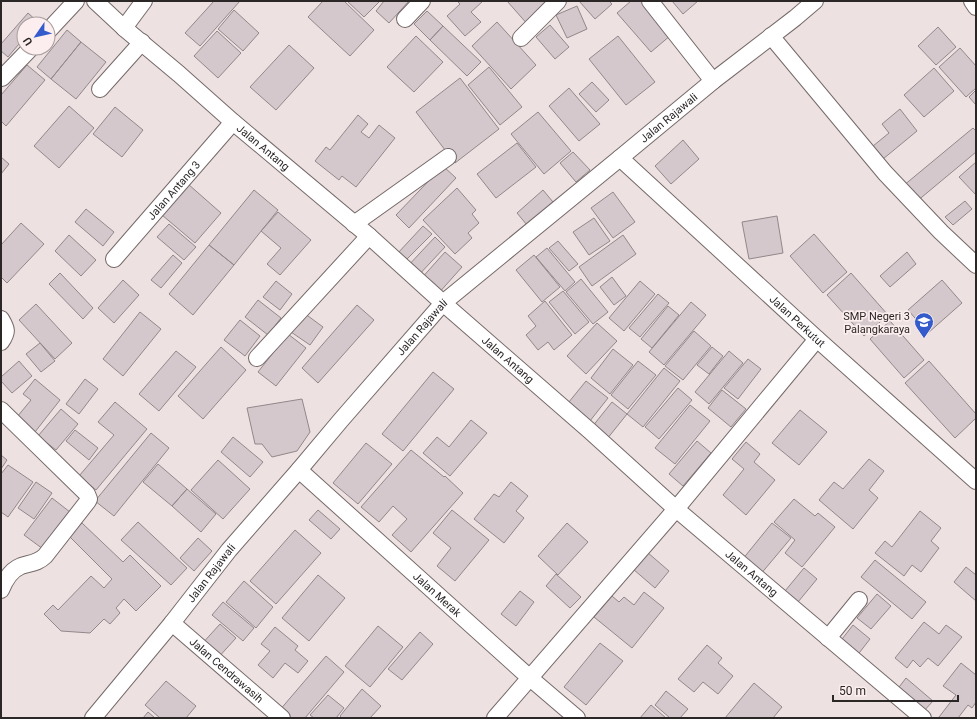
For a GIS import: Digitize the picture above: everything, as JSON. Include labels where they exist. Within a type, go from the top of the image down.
[{"type":"street","points":[[56,22],[76,1]]},
{"type":"street","name":"Jalan Antang","points":[[95,1],[233,122],[369,236],[676,509],[922,718]]},
{"type":"street","points":[[124,28],[144,1]]},
{"type":"street","points":[[405,19],[422,1]]},
{"type":"street","points":[[521,38],[558,1]]},
{"type":"street","points":[[650,1],[713,81]]},
{"type":"street","name":"Jalan Rajawali","points":[[93,718],[172,623],[229,550],[443,303],[713,81],[815,1]]},
{"type":"street","points":[[972,1],[976,7]]},
{"type":"street","points":[[771,36],[885,173],[941,232],[976,264]]},
{"type":"street","points":[[100,89],[142,42]]},
{"type":"street","points":[[2,78],[23,56]]},
{"type":"street","name":"Jalan Antang 3","points":[[114,259],[233,122]]},
{"type":"street","points":[[354,224],[448,157]]},
{"type":"street","name":"Jalan Perkutut","points":[[620,158],[817,339],[976,481]]},
{"type":"street","points":[[257,358],[369,236]]},
{"type":"street","points":[[1,319],[7,331],[6,336],[1,342]]},
{"type":"street","points":[[495,718],[676,509],[817,339]]},
{"type":"street","points":[[1,410],[89,498],[43,558],[36,562],[22,565],[16,569],[6,570],[6,579],[1,590]]},
{"type":"street","name":"Jalan Merak","points":[[299,470],[530,678],[577,718]]},
{"type":"street","points":[[828,638],[859,600]]},
{"type":"street","name":"Jalan Cendrawasih","points":[[172,623],[282,718]]},
{"type":"building","points":[[214,1],[240,1],[200,46],[185,33]]},
{"type":"building","points":[[323,1],[344,1],[374,30],[350,56],[308,17]]},
{"type":"building","points":[[347,1],[380,1],[364,17]]},
{"type":"building","points":[[384,1],[409,1],[389,23],[376,11]]},
{"type":"building","points":[[457,1],[483,1],[471,12],[481,22],[465,36],[447,16],[460,4]]},
{"type":"building","points":[[507,1],[556,1],[529,26]]},
{"type":"building","points":[[579,1],[609,1],[612,4],[595,19]]},
{"type":"building","points":[[631,1],[642,1],[671,35],[651,52],[617,13]]},
{"type":"building","points":[[672,1],[698,1],[683,14]]},
{"type":"building","points":[[577,6],[587,29],[567,38],[556,15]]},
{"type":"building","points":[[234,10],[259,33],[243,51],[218,29]]},
{"type":"building","points":[[427,11],[443,26],[430,40],[414,24]]},
{"type":"building","points":[[497,22],[536,65],[511,89],[472,46]]},
{"type":"building","points":[[550,25],[569,47],[555,59],[536,37]]},
{"type":"building","points":[[443,26],[481,62],[467,76],[430,40]]},
{"type":"building","points":[[16,27],[16,48],[8,57],[1,51],[1,44]]},
{"type":"building","points":[[938,27],[956,47],[936,65],[918,46]]},
{"type":"building","points":[[67,30],[81,42],[51,79],[37,67],[46,56],[56,56],[56,44]]},
{"type":"building","points":[[217,31],[241,53],[218,78],[194,56]]},
{"type":"building","points":[[416,36],[443,62],[414,92],[387,67]]},
{"type":"building","points":[[618,36],[655,82],[626,105],[589,59]]},
{"type":"building","points":[[81,42],[106,62],[76,99],[51,79]]},
{"type":"building","points":[[289,45],[314,68],[276,110],[250,87]]},
{"type":"building","points":[[960,48],[976,66],[976,88],[966,97],[939,67]]},
{"type":"building","points":[[27,65],[45,80],[6,126],[1,121],[1,95]]},
{"type":"building","points":[[489,67],[522,107],[500,125],[468,85]]},
{"type":"building","points":[[934,68],[954,91],[924,117],[904,95]]},
{"type":"building","points":[[460,78],[499,129],[455,163],[416,112]]},
{"type":"building","points":[[592,82],[609,100],[596,112],[579,94]]},
{"type":"building","points":[[569,88],[600,124],[579,141],[549,106]]},
{"type":"building","points":[[976,90],[976,105],[969,97]]},
{"type":"building","points":[[69,106],[94,128],[59,168],[34,146]]},
{"type":"building","points":[[115,107],[143,130],[122,157],[93,134]]},
{"type":"building","points":[[900,109],[917,131],[883,159],[873,146],[889,133],[882,124]]},
{"type":"building","points":[[538,112],[571,151],[544,174],[511,134]]},
{"type":"building","points":[[358,115],[368,124],[361,132],[369,138],[379,125],[395,138],[356,187],[342,176],[339,180],[315,161],[326,147],[330,150]]},
{"type":"building","points":[[973,128],[976,131],[976,152],[916,202],[903,186]]},
{"type":"building","points":[[683,140],[699,159],[671,184],[655,166]]},
{"type":"building","points":[[517,143],[536,167],[496,198],[477,174]]},
{"type":"building","points":[[573,152],[590,170],[576,182],[560,163]]},
{"type":"building","points":[[1,157],[9,164],[1,174]]},
{"type":"building","points":[[976,162],[976,195],[959,177]]},
{"type":"building","points":[[443,166],[456,178],[409,228],[396,215]]},
{"type":"building","points":[[188,184],[221,213],[195,243],[162,215]]},
{"type":"building","points":[[457,188],[476,210],[472,214],[479,223],[468,233],[472,238],[455,254],[423,220]]},
{"type":"building","points":[[254,190],[278,210],[234,265],[209,245]]},
{"type":"building","points":[[543,190],[553,202],[527,225],[517,213]]},
{"type":"building","points":[[613,192],[635,222],[613,238],[591,208]]},
{"type":"building","points":[[965,201],[972,209],[953,225],[945,217]]},
{"type":"building","points":[[86,209],[114,232],[103,246],[75,222]]},
{"type":"building","points":[[278,212],[311,240],[280,275],[267,264],[281,248],[261,231]]},
{"type":"building","points":[[777,216],[783,253],[749,259],[742,222]]},
{"type":"building","points":[[594,218],[610,241],[589,255],[573,232]]},
{"type":"building","points":[[21,223],[44,244],[7,283],[1,277],[1,245]]},
{"type":"building","points":[[169,224],[196,247],[184,260],[157,237]]},
{"type":"building","points":[[423,226],[432,234],[405,261],[397,254]]},
{"type":"building","points":[[814,234],[847,272],[823,293],[790,256]]},
{"type":"building","points":[[69,235],[96,260],[81,276],[55,251]]},
{"type":"building","points":[[623,235],[636,254],[592,286],[579,267]]},
{"type":"building","points":[[435,237],[445,247],[416,278],[406,268]]},
{"type":"building","points":[[558,241],[578,264],[569,271],[549,248]]},
{"type":"building","points":[[209,245],[234,265],[193,315],[169,294]]},
{"type":"building","points":[[547,248],[575,282],[565,291],[536,257]]},
{"type":"building","points":[[445,252],[462,267],[437,295],[420,280]]},
{"type":"building","points":[[907,252],[916,264],[890,287],[880,276]]},
{"type":"building","points":[[173,255],[182,263],[161,288],[151,280]]},
{"type":"building","points":[[534,255],[560,287],[542,302],[516,270]]},
{"type":"building","points":[[60,273],[93,308],[83,319],[49,284]]},
{"type":"building","points":[[851,273],[888,315],[864,336],[827,295]]},
{"type":"building","points":[[612,277],[626,296],[614,305],[600,287]]},
{"type":"building","points":[[581,279],[608,312],[593,324],[566,292]]},
{"type":"building","points":[[123,280],[139,295],[114,323],[98,308]]},
{"type":"building","points":[[942,280],[962,303],[928,333],[908,310]]},
{"type":"building","points":[[276,281],[292,294],[280,310],[263,297]]},
{"type":"building","points":[[640,281],[655,294],[624,331],[609,318]]},
{"type":"building","points":[[563,291],[589,322],[575,334],[549,302]]},
{"type":"building","points":[[658,294],[669,303],[640,337],[629,328]]},
{"type":"building","points":[[258,300],[281,318],[268,335],[245,317]]},
{"type":"building","points":[[545,301],[572,335],[554,350],[548,342],[538,350],[526,335],[536,326],[528,316]]},
{"type":"building","points":[[691,302],[706,315],[664,365],[649,352]]},
{"type":"building","points":[[36,304],[72,343],[55,359],[19,320]]},
{"type":"building","points":[[357,305],[374,320],[318,383],[302,368]]},
{"type":"building","points":[[668,306],[679,315],[652,348],[641,339]]},
{"type":"building","points":[[140,312],[161,329],[123,376],[103,359]]},
{"type":"building","points":[[304,313],[323,327],[310,345],[291,332]]},
{"type":"building","points":[[240,320],[260,336],[245,356],[224,340]]},
{"type":"building","points":[[890,321],[924,360],[904,378],[870,339]]},
{"type":"building","points":[[597,323],[617,341],[586,374],[567,356]]},
{"type":"building","points":[[694,331],[711,346],[683,380],[665,366]]},
{"type":"building","points":[[288,334],[306,348],[276,386],[258,372]]},
{"type":"building","points":[[40,343],[55,361],[41,372],[26,354]]},
{"type":"building","points":[[221,347],[246,370],[203,419],[178,396]]},
{"type":"building","points":[[712,347],[723,356],[709,374],[697,365]]},
{"type":"building","points":[[613,349],[633,365],[610,394],[591,378]]},
{"type":"building","points":[[176,351],[196,367],[159,411],[139,394]]},
{"type":"building","points":[[729,351],[743,363],[709,404],[695,392]]},
{"type":"building","points":[[748,359],[761,369],[738,399],[724,388]]},
{"type":"building","points":[[19,361],[32,376],[12,393],[1,381],[1,377]]},
{"type":"building","points":[[638,361],[656,375],[628,409],[611,395]]},
{"type":"building","points":[[929,361],[976,414],[976,418],[955,438],[905,383]]},
{"type":"building","points":[[664,368],[680,381],[643,427],[627,414]]},
{"type":"building","points":[[433,372],[454,389],[403,451],[382,434]]},
{"type":"building","points":[[35,379],[60,400],[35,432],[17,417],[31,400],[23,394]]},
{"type":"building","points":[[85,379],[98,389],[79,414],[66,404]]},
{"type":"building","points":[[586,381],[608,398],[586,426],[564,408]]},
{"type":"building","points":[[678,388],[692,400],[659,439],[645,427]]},
{"type":"building","points":[[722,390],[746,409],[731,427],[708,408]]},
{"type":"building","points":[[302,399],[310,432],[297,451],[272,457],[262,444],[255,444],[247,408]]},
{"type":"building","points":[[115,402],[147,429],[96,490],[79,476],[114,435],[98,422]]},
{"type":"building","points":[[612,402],[627,414],[607,439],[592,427]]},
{"type":"building","points":[[690,405],[710,421],[675,464],[655,448]]},
{"type":"building","points":[[61,409],[78,424],[56,450],[38,436]]},
{"type":"building","points":[[800,410],[827,432],[799,465],[772,443]]},
{"type":"building","points":[[471,420],[487,433],[450,476],[423,453],[437,437],[449,447]]},
{"type":"building","points":[[75,430],[98,448],[89,460],[66,441]]},
{"type":"building","points":[[151,433],[169,448],[114,516],[95,501]]},
{"type":"building","points":[[233,437],[263,462],[250,477],[221,452]]},
{"type":"building","points":[[697,441],[711,453],[683,486],[669,474]]},
{"type":"building","points":[[746,442],[760,454],[754,462],[775,480],[746,515],[723,495],[744,469],[732,459]]},
{"type":"building","points":[[366,443],[392,464],[358,504],[333,483]]},
{"type":"building","points":[[411,450],[444,477],[445,476],[463,493],[411,552],[392,535],[407,519],[393,506],[379,522],[361,507]]},
{"type":"building","points":[[1,455],[7,460],[1,469]]},
{"type":"building","points":[[869,459],[884,471],[869,490],[878,498],[853,529],[819,500],[834,482],[843,489]]},
{"type":"building","points":[[218,460],[250,489],[223,519],[191,490]]},
{"type":"building","points":[[158,464],[187,489],[172,506],[143,482]]},
{"type":"building","points":[[8,465],[33,482],[8,517],[1,512],[1,474]]},
{"type":"building","points":[[36,482],[52,493],[34,519],[18,508]]},
{"type":"building","points":[[511,482],[528,496],[516,511],[524,518],[504,543],[474,519],[494,494],[499,497]]},
{"type":"building","points":[[187,489],[216,514],[201,532],[172,506]]},
{"type":"building","points":[[52,498],[70,512],[43,549],[24,535]]},
{"type":"building","points":[[794,499],[815,516],[818,513],[835,527],[802,567],[785,553],[795,540],[774,522]]},
{"type":"building","points":[[318,510],[340,529],[331,539],[309,520]]},
{"type":"building","points":[[452,510],[489,540],[455,581],[437,566],[451,548],[433,533]]},
{"type":"building","points":[[920,511],[941,528],[931,541],[939,548],[921,572],[912,565],[904,576],[875,553],[885,541],[892,547]]},
{"type":"building","points":[[138,522],[187,568],[171,585],[121,540]]},
{"type":"building","points":[[82,523],[123,562],[130,555],[161,586],[136,611],[124,599],[116,608],[120,613],[110,624],[104,619],[90,633],[61,631],[44,614],[53,605],[58,610],[91,576],[104,588],[112,579],[69,536]]},
{"type":"building","points":[[567,523],[588,542],[558,575],[538,556]]},
{"type":"building","points":[[772,523],[791,538],[760,575],[742,560]]},
{"type":"building","points":[[295,530],[321,553],[276,604],[250,581]]},
{"type":"building","points":[[198,538],[212,551],[194,571],[180,558]]},
{"type":"building","points":[[647,552],[669,571],[655,588],[633,569]]},
{"type":"building","points":[[875,560],[926,602],[912,619],[861,577]]},
{"type":"building","points":[[966,567],[976,575],[976,601],[954,582]]},
{"type":"building","points":[[804,568],[817,579],[798,602],[785,591]]},
{"type":"building","points":[[556,574],[581,597],[570,608],[546,586]]},
{"type":"building","points":[[318,575],[345,598],[309,641],[282,618]]},
{"type":"building","points":[[244,581],[273,607],[256,628],[226,602]]},
{"type":"building","points":[[520,591],[534,602],[516,626],[501,614]]},
{"type":"building","points":[[644,592],[664,608],[632,648],[594,617],[612,596],[619,602],[624,597],[634,605]]},
{"type":"building","points":[[877,594],[891,606],[871,629],[857,618]]},
{"type":"building","points":[[223,602],[254,628],[243,641],[212,615]]},
{"type":"building","points":[[924,622],[939,634],[946,625],[962,637],[938,666],[928,658],[920,667],[913,660],[907,668],[895,658]]},
{"type":"building","points":[[220,624],[236,638],[216,660],[200,646]]},
{"type":"building","points":[[853,625],[870,639],[856,657],[839,643]]},
{"type":"building","points":[[378,626],[403,647],[370,687],[345,666]]},
{"type":"building","points":[[275,627],[298,646],[295,650],[308,661],[298,673],[285,663],[273,678],[258,665],[270,651],[261,644]]},
{"type":"building","points":[[420,632],[433,644],[402,680],[388,669]]},
{"type":"building","points":[[600,643],[623,661],[586,705],[564,687]]},
{"type":"building","points":[[707,645],[722,658],[718,663],[733,676],[718,694],[703,682],[694,692],[678,679]]},
{"type":"building","points":[[326,656],[344,672],[305,718],[287,718],[279,711]]},
{"type":"building","points":[[961,663],[976,675],[976,702],[972,708],[968,705],[958,718],[940,718],[939,717],[956,695],[943,686]]},
{"type":"building","points":[[906,678],[933,701],[922,713],[896,691]]},
{"type":"building","points":[[166,681],[196,706],[186,718],[160,718],[145,705]]},
{"type":"building","points":[[754,683],[782,707],[773,718],[725,718]]},
{"type":"building","points":[[362,689],[381,706],[370,718],[342,718],[340,716]]},
{"type":"building","points":[[666,691],[688,709],[680,718],[670,718],[655,705]]},
{"type":"building","points":[[328,695],[344,708],[336,718],[314,718],[310,715]]},
{"type":"building","points":[[651,705],[666,718],[640,718]]},
{"type":"building","points":[[148,712],[155,718],[143,718]]},
{"type":"place","name":"SMP Negeri 3 Palangkaraya","points":[[924,339]]}]
